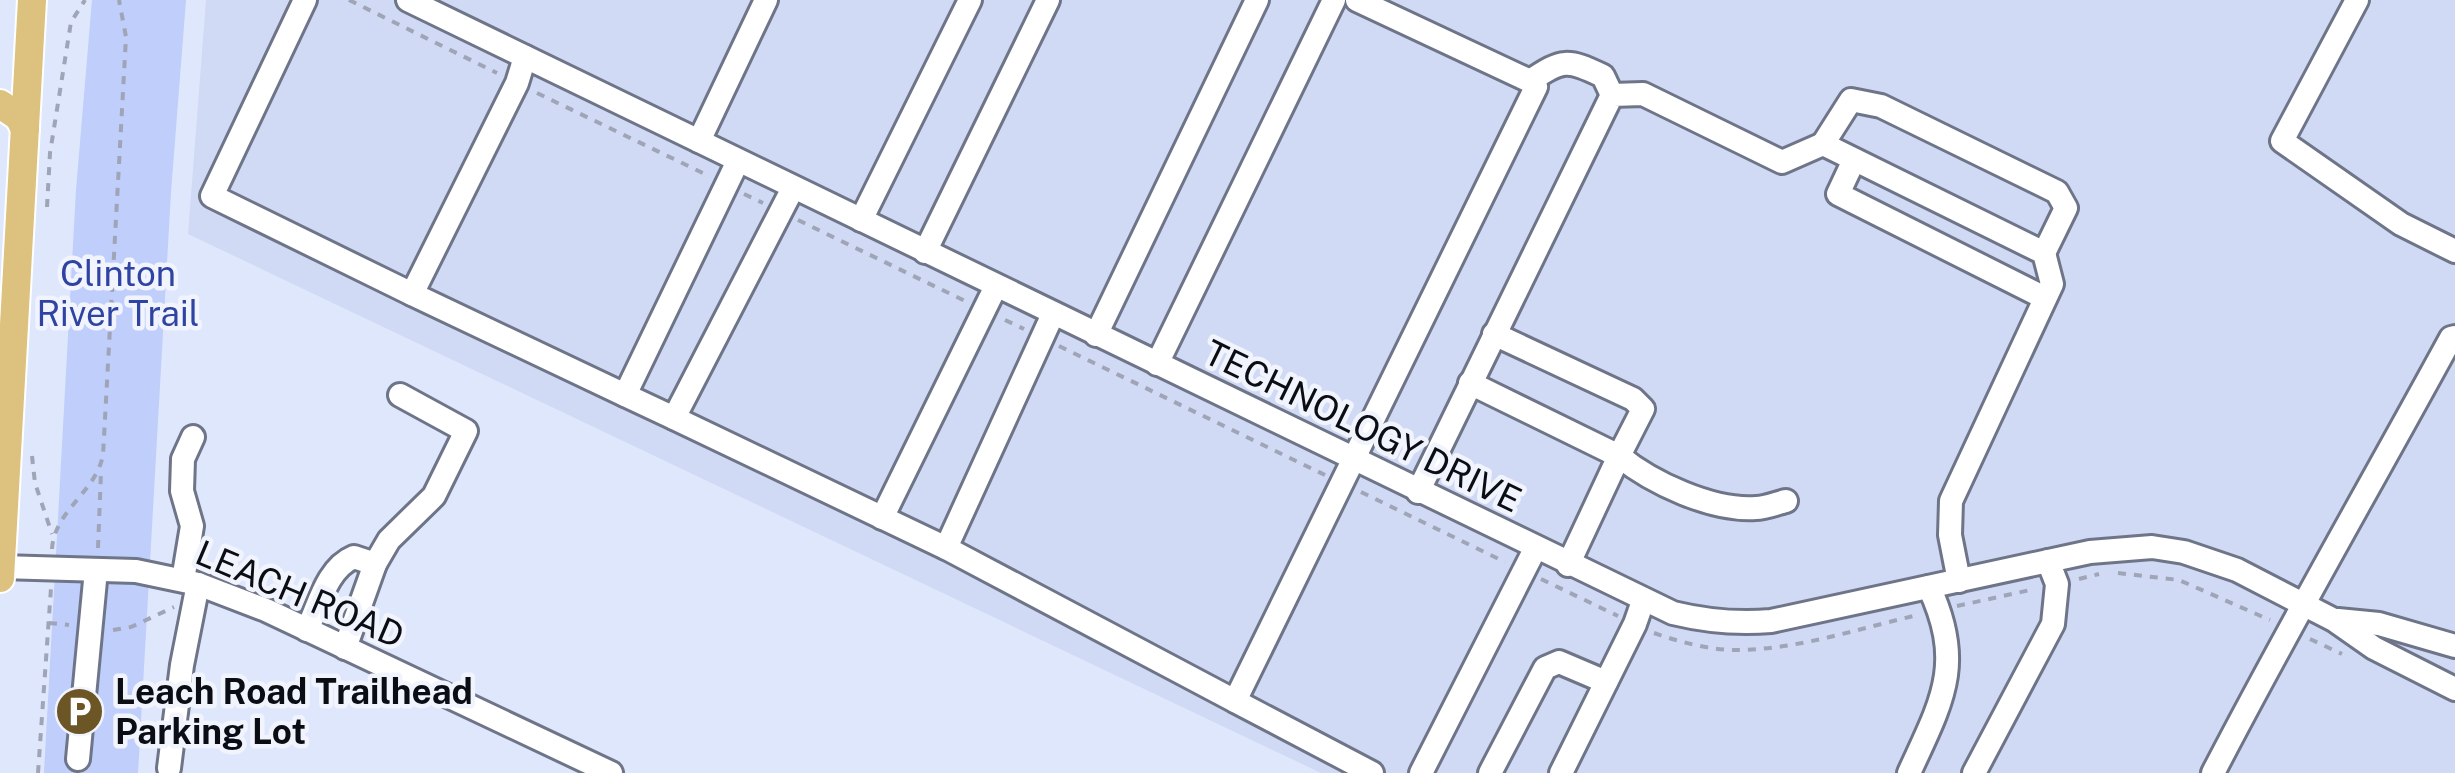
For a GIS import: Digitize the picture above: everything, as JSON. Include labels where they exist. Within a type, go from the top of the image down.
[{"type":"main road","points":[[0,578],[32,0]]},
{"type":"main road","points":[[0,104],[19,117],[25,129]]},
{"type":"street","points":[[306,0],[212,196],[946,548],[1372,773]]},
{"type":"street","name":"TECHNOLOGY DRIVE","points":[[408,0],[456,10],[524,57],[1643,601],[1702,620],[1771,621],[2124,548],[2184,552],[2237,570],[2455,689]]},
{"type":"street","points":[[699,142],[766,0]]},
{"type":"street","points":[[861,220],[970,0]]},
{"type":"street","points":[[925,252],[1048,0]]},
{"type":"street","points":[[1096,335],[1258,0]]},
{"type":"street","points":[[1157,364],[1334,0]]},
{"type":"street","points":[[1235,701],[1536,88],[1530,80],[1357,0]]},
{"type":"street","points":[[2357,0],[2282,141],[2401,224],[2455,251]]},
{"type":"street","points":[[412,294],[517,83],[524,57]]},
{"type":"street","points":[[1530,80],[1557,63],[1574,62],[1603,76],[1612,94]]},
{"type":"street","points":[[1612,94],[1642,94],[1782,162],[1823,144],[1851,100],[1881,106],[2057,192],[2066,208],[2044,253],[2052,284],[1951,502],[1950,535],[1959,581]]},
{"type":"street","points":[[1418,492],[1612,94]]},
{"type":"street","points":[[1823,144],[2044,253]]},
{"type":"street","points":[[1854,160],[1838,194],[2045,298]]},
{"type":"street","points":[[626,395],[738,161]]},
{"type":"street","points":[[674,418],[794,188]]},
{"type":"street","points":[[882,518],[996,286]]},
{"type":"street","points":[[946,548],[1053,314]]},
{"type":"street","points":[[1494,334],[1632,399],[1642,410],[1568,565]]},
{"type":"street","points":[[2213,773],[2288,628],[2450,338],[2455,337]]},
{"type":"street","points":[[1470,383],[1619,456],[1638,472],[1704,501],[1755,508],[1786,501]]},
{"type":"street","points":[[345,648],[375,564],[389,540],[434,496],[466,431],[400,395]]},
{"type":"street","points":[[169,768],[191,590],[192,526],[182,491],[183,458],[194,438]]},
{"type":"street","points":[[1421,773],[1535,549]]},
{"type":"street","points":[[307,630],[343,561],[354,556],[375,564]]},
{"type":"street","points":[[1974,773],[2053,624],[2057,584],[2048,561]]},
{"type":"street","name":"LEACH ROAD","points":[[0,568],[136,572],[191,590],[307,630],[610,773]]},
{"type":"street","points":[[78,758],[96,570]]},
{"type":"street","points":[[1910,773],[1943,699],[1948,666],[1946,636],[1929,587]]},
{"type":"street","points":[[1561,773],[1643,601]]},
{"type":"street","name":"TECHNOLOGY DRIVE","points":[[2334,620],[2380,624],[2455,646]]},
{"type":"street","points":[[1490,773],[1545,668],[1559,662],[1606,682]]},
{"type":"path","points":[[46,210],[50,153],[72,22],[85,0]]},
{"type":"path","points":[[96,570],[126,37],[119,0]]},
{"type":"path","points":[[33,438],[35,483],[52,534],[52,550]]},
{"type":"path","points":[[52,534],[101,468]]},
{"type":"path","points":[[39,773],[51,589]]},
{"type":"path","points":[[49,623],[117,630],[167,609],[191,590]]},
{"type":"shaded area","points":[[206,0],[2455,0],[2455,773],[1321,773],[188,234]]},
{"type":"green space","name":"Clinton River Trail","points":[[92,0],[186,0],[171,192],[138,773],[44,773],[76,190]]},
{"type":"place","name":"Leach Road Trailhead Parking Lot","points":[[80,711]]}]
